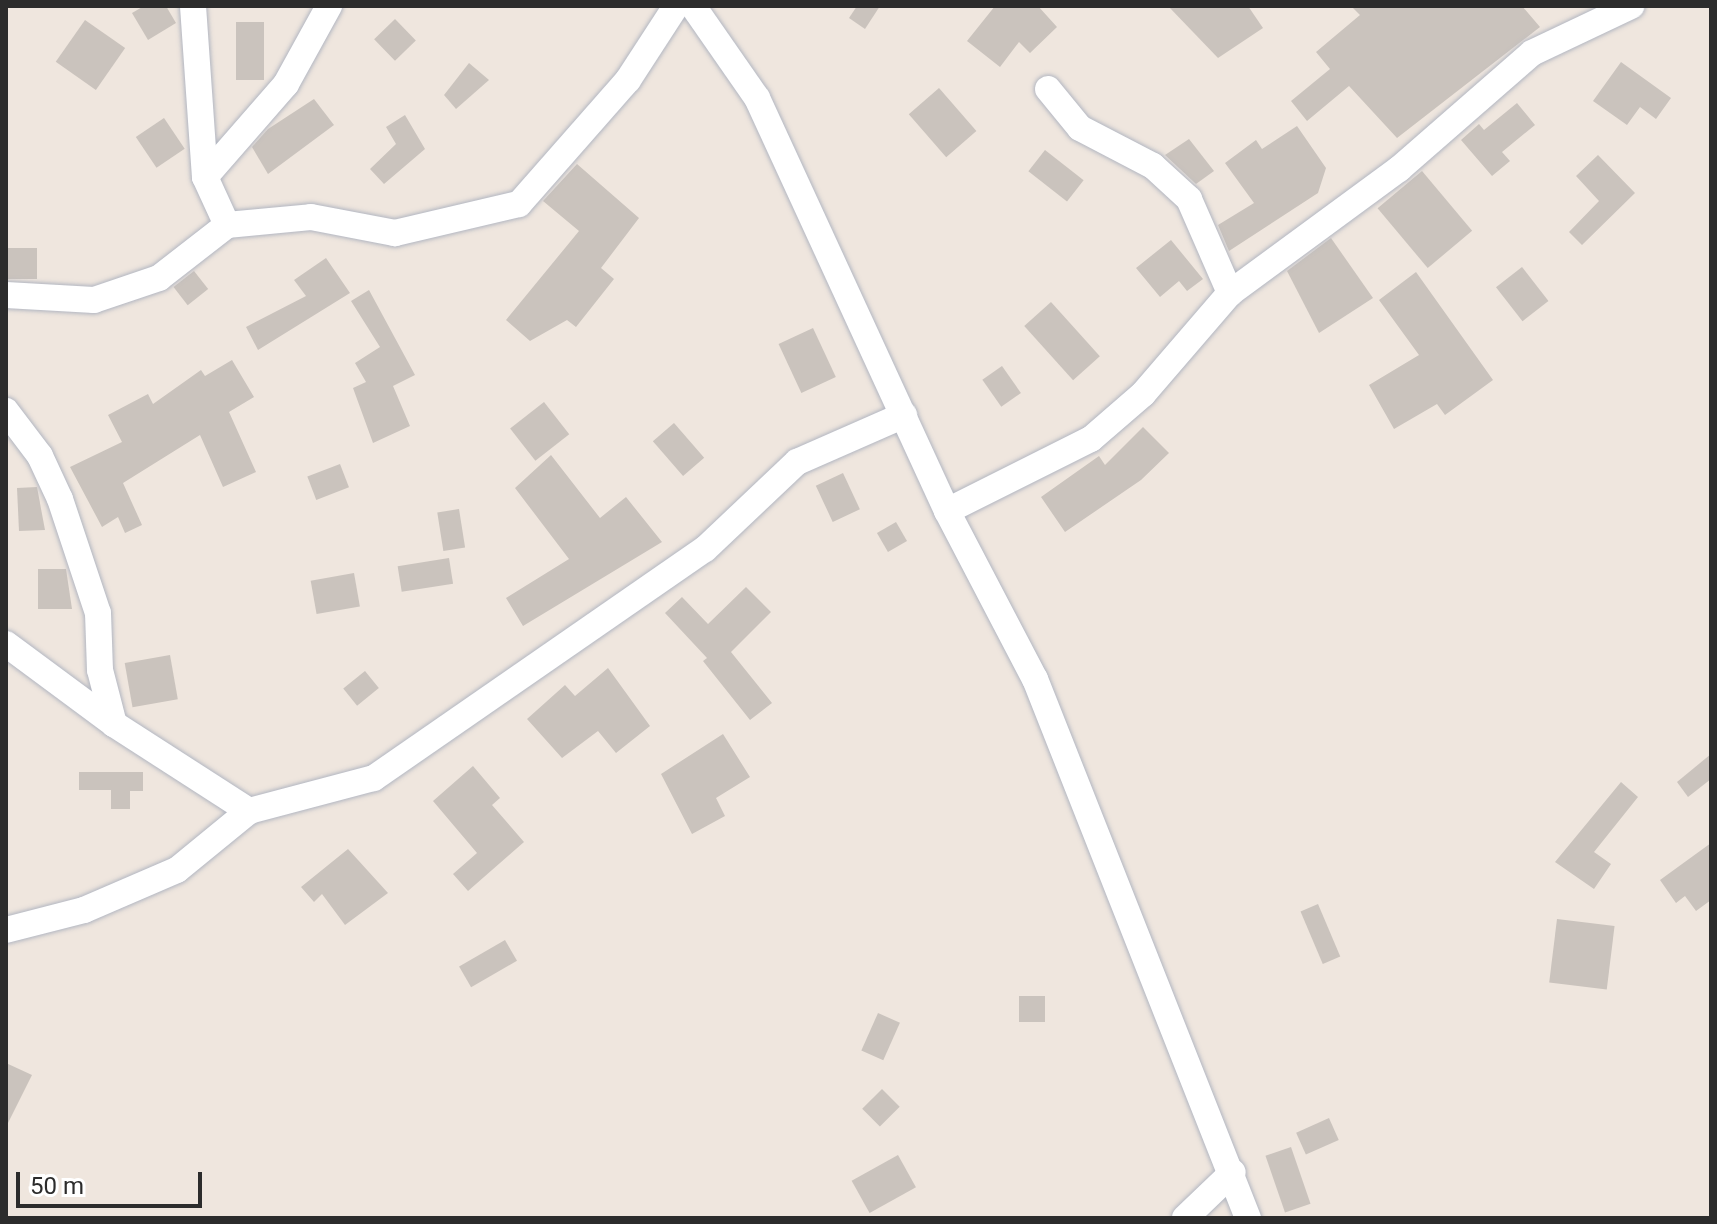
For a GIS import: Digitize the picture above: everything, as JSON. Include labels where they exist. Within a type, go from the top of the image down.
[{"type":"street","points":[[193,6],[205,177],[227,225]]},
{"type":"street","points":[[205,177],[286,84],[329,6]]},
{"type":"street","points":[[6,295],[94,300],[159,278],[227,225],[311,217],[395,233],[519,204],[628,80],[676,6]]},
{"type":"street","points":[[693,6],[757,98],[947,511],[1035,679],[1173,1037],[1233,1172],[1248,1218]]},
{"type":"street","points":[[947,511],[1091,439],[1143,394],[1230,293],[1399,169],[1532,53],[1631,6]]},
{"type":"street","points":[[1048,89],[1080,128],[1153,166],[1189,199],[1230,293]]},
{"type":"street","points":[[6,411],[40,456],[60,499],[98,613],[100,670],[114,724]]},
{"type":"street","points":[[6,930],[84,910],[177,870],[249,811],[374,778],[705,549],[797,462],[904,415]]},
{"type":"street","points":[[6,644],[114,724],[249,811]]},
{"type":"street","points":[[1185,1218],[1233,1172]]},
{"type":"building","points":[[144,6],[166,6],[176,23],[148,40],[132,13]]},
{"type":"building","points":[[857,6],[880,6],[865,29],[849,18]]},
{"type":"building","points":[[995,6],[1038,6],[1057,27],[1030,53],[1019,42],[1000,67],[967,41]]},
{"type":"building","points":[[1168,6],[1248,6],[1263,28],[1218,58]]},
{"type":"building","points":[[1351,6],[1522,6],[1540,27],[1397,138],[1349,86],[1307,121],[1291,101],[1330,69],[1316,52],[1360,15]]},
{"type":"building","points":[[395,19],[416,41],[395,61],[374,39]]},
{"type":"building","points":[[85,20],[125,48],[96,90],[56,62]]},
{"type":"building","points":[[236,22],[264,22],[264,80],[236,80]]},
{"type":"building","points":[[1621,62],[1671,98],[1656,119],[1640,107],[1627,125],[1593,101]]},
{"type":"building","points":[[469,63],[489,80],[456,109],[444,95]]},
{"type":"building","points":[[939,88],[976,131],[946,157],[909,114]]},
{"type":"building","points":[[314,99],[334,125],[268,174],[252,147],[268,129]]},
{"type":"building","points":[[1517,103],[1535,125],[1502,152],[1510,161],[1492,176],[1461,140],[1479,124],[1484,130]]},
{"type":"building","points":[[405,115],[425,149],[384,184],[370,169],[396,144],[386,127]]},
{"type":"building","points":[[164,118],[185,149],[157,168],[136,137]]},
{"type":"building","points":[[1297,126],[1326,168],[1318,193],[1229,251],[1218,225],[1254,203],[1225,163],[1256,140],[1262,149]]},
{"type":"building","points":[[1189,139],[1214,171],[1196,184],[1165,155]]},
{"type":"building","points":[[1045,150],[1084,180],[1067,201],[1028,171]]},
{"type":"building","points":[[1598,155],[1635,193],[1582,245],[1569,232],[1599,201],[1576,176]]},
{"type":"building","points":[[577,164],[639,218],[601,268],[614,279],[576,327],[567,320],[530,341],[506,320],[579,231],[543,201]]},
{"type":"building","points":[[1422,171],[1472,231],[1428,268],[1378,208]]},
{"type":"building","points":[[1331,238],[1373,298],[1319,333],[1287,271]]},
{"type":"building","points":[[1171,240],[1203,279],[1187,291],[1179,281],[1160,297],[1136,268]]},
{"type":"building","points":[[6,248],[37,248],[37,279],[6,279]]},
{"type":"building","points":[[326,258],[350,293],[258,350],[246,327],[306,296],[294,280]]},
{"type":"building","points":[[1522,267],[1548,301],[1522,321],[1496,287]]},
{"type":"building","points":[[194,271],[208,289],[188,305],[174,287]]},
{"type":"building","points":[[1416,272],[1493,380],[1445,415],[1437,404],[1394,429],[1369,385],[1419,355],[1379,300]]},
{"type":"building","points":[[369,290],[415,375],[393,386],[410,426],[373,443],[353,388],[366,382],[355,363],[380,347],[351,301]]},
{"type":"building","points":[[1051,302],[1100,356],[1073,380],[1024,326]]},
{"type":"building","points":[[813,328],[836,377],[801,393],[779,344]]},
{"type":"building","points":[[232,360],[254,397],[229,412],[256,472],[223,487],[200,435],[123,483],[142,525],[125,533],[118,517],[102,527],[70,467],[122,442],[108,415],[148,394],[153,404],[201,370],[205,376]]},
{"type":"building","points":[[1002,366],[1021,393],[1001,407],[982,380]]},
{"type":"building","points":[[544,402],[569,434],[535,461],[510,428]]},
{"type":"building","points":[[674,423],[704,458],[683,476],[653,441]]},
{"type":"building","points":[[1143,427],[1169,453],[1141,480],[1065,532],[1041,497],[1099,456],[1105,465]]},
{"type":"building","points":[[551,455],[600,518],[626,497],[662,542],[523,626],[506,598],[569,559],[515,488]]},
{"type":"building","points":[[340,464],[349,487],[316,500],[307,477]]},
{"type":"building","points":[[843,473],[860,509],[833,522],[816,486]]},
{"type":"building","points":[[37,487],[45,530],[19,531],[17,488]]},
{"type":"building","points":[[459,509],[465,548],[443,551],[437,512]]},
{"type":"building","points":[[896,522],[907,541],[888,552],[877,533]]},
{"type":"building","points":[[449,558],[453,584],[402,592],[398,566]]},
{"type":"building","points":[[38,569],[66,569],[72,609],[38,609]]},
{"type":"building","points":[[354,573],[360,606],[317,614],[311,581]]},
{"type":"building","points":[[746,587],[771,612],[731,652],[772,703],[750,720],[703,661],[707,658],[665,613],[682,597],[708,624]]},
{"type":"building","points":[[170,655],[178,699],[133,707],[125,663]]},
{"type":"building","points":[[608,668],[650,726],[616,753],[598,731],[562,758],[527,719],[565,685],[575,696]]},
{"type":"building","points":[[365,671],[379,688],[357,706],[343,689]]},
{"type":"building","points":[[723,734],[750,777],[716,798],[725,816],[692,834],[661,774]]},
{"type":"building","points":[[1711,754],[1711,779],[1688,797],[1677,782]]},
{"type":"building","points":[[473,766],[500,798],[492,805],[524,842],[468,891],[453,874],[477,853],[433,801]]},
{"type":"building","points":[[79,772],[143,772],[143,791],[130,791],[130,809],[111,809],[111,790],[79,790]]},
{"type":"building","points":[[1621,782],[1638,797],[1594,852],[1611,864],[1594,889],[1555,862]]},
{"type":"building","points":[[1711,843],[1711,900],[1696,911],[1685,896],[1676,903],[1660,880]]},
{"type":"building","points":[[348,849],[388,893],[345,925],[322,894],[314,902],[301,887]]},
{"type":"building","points":[[1318,904],[1340,956],[1323,964],[1301,911]]},
{"type":"building","points":[[1557,919],[1615,926],[1607,990],[1549,983]]},
{"type":"building","points":[[505,940],[517,961],[471,987],[459,966]]},
{"type":"building","points":[[1019,996],[1045,996],[1045,1022],[1019,1022]]},
{"type":"building","points":[[878,1013],[900,1023],[883,1060],[861,1050]]},
{"type":"building","points":[[6,1063],[32,1075],[6,1127]]},
{"type":"building","points":[[882,1089],[900,1107],[880,1126],[862,1109]]},
{"type":"building","points":[[1329,1118],[1339,1140],[1306,1155],[1296,1133]]},
{"type":"building","points":[[1291,1147],[1311,1204],[1285,1213],[1265,1156]]},
{"type":"building","points":[[898,1155],[916,1187],[870,1213],[852,1181]]}]
